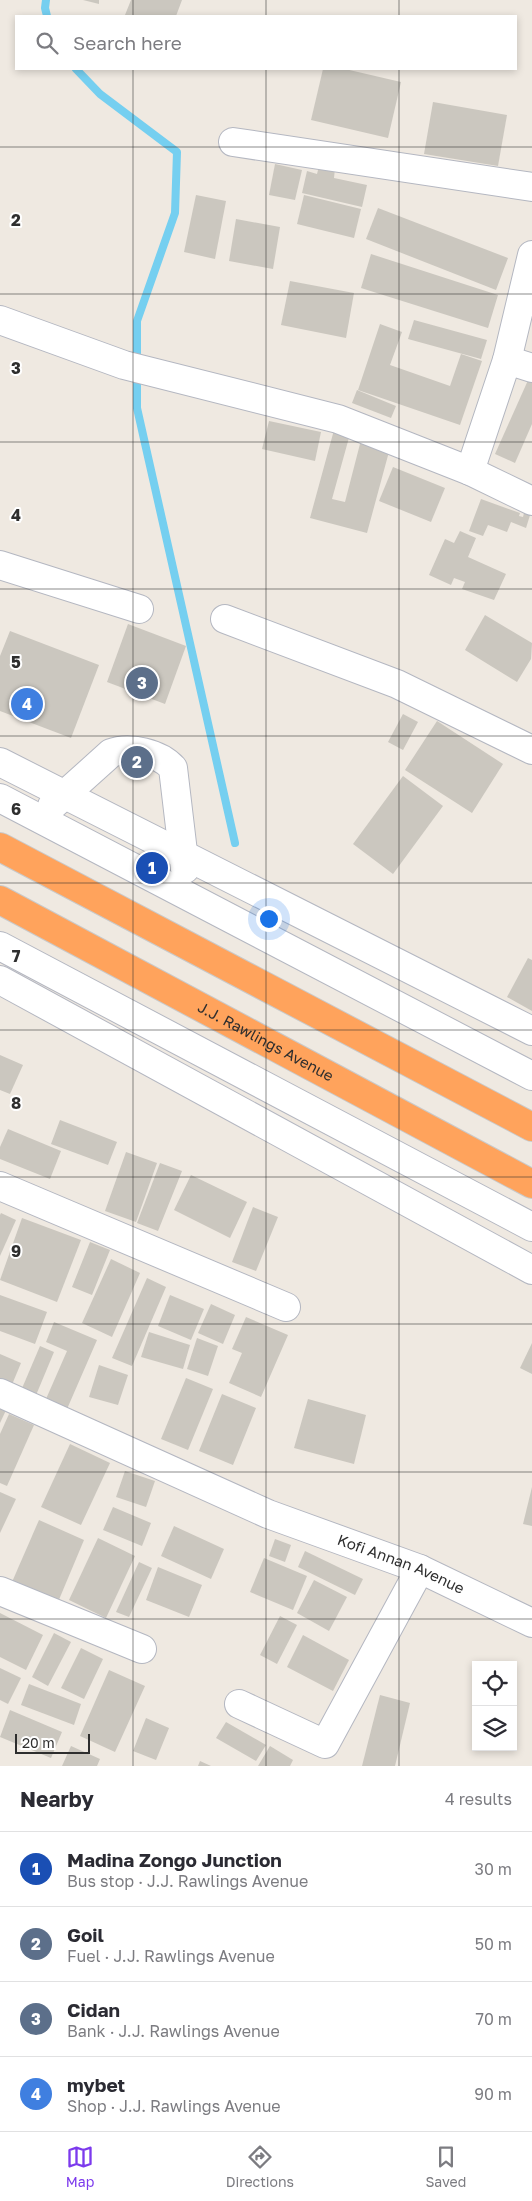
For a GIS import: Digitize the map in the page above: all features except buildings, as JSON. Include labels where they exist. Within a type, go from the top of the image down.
[{"type":"highway","points":[[0,847],[532,1127]]},
{"type":"highway","name":"J.J. Rawlings Avenue","points":[[0,900],[532,1184]]},
{"type":"street","points":[[233,142],[532,187]]},
{"type":"street","points":[[470,471],[520,364],[532,256]]},
{"type":"street","points":[[0,320],[124,365],[338,419],[470,471],[532,501]]},
{"type":"street","points":[[0,564],[139,609]]},
{"type":"street","points":[[225,619],[398,684],[532,750]]},
{"type":"street","points":[[39,818],[111,754],[118,750],[128,749],[166,760],[173,768],[188,896]]},
{"type":"street","points":[[0,762],[532,1032]]},
{"type":"street","points":[[0,798],[532,1076]]},
{"type":"street","points":[[0,946],[532,1227]]},
{"type":"street","points":[[0,980],[532,1270]]},
{"type":"street","points":[[0,1186],[286,1307]]},
{"type":"street","name":"Kofi Annan Avenue","points":[[0,1393],[268,1514],[420,1569],[532,1624]]},
{"type":"street","points":[[239,1704],[325,1744],[420,1569]]},
{"type":"street","points":[[0,1591],[142,1649]]},
{"type":"waterway","points":[[46,0],[47,15]]},
{"type":"waterway","points":[[77,70],[100,94],[177,152],[175,213],[137,321],[137,362]]},
{"type":"waterway","points":[[137,374],[137,408],[235,843]]},
{"type":"place","name":"Cidan","points":[[142,683]]},
{"type":"place","name":"mybet","points":[[27,704]]},
{"type":"place","name":"Goil","points":[[137,762]]},
{"type":"place","name":"Madina Zongo Junction","points":[[152,868]]}]
